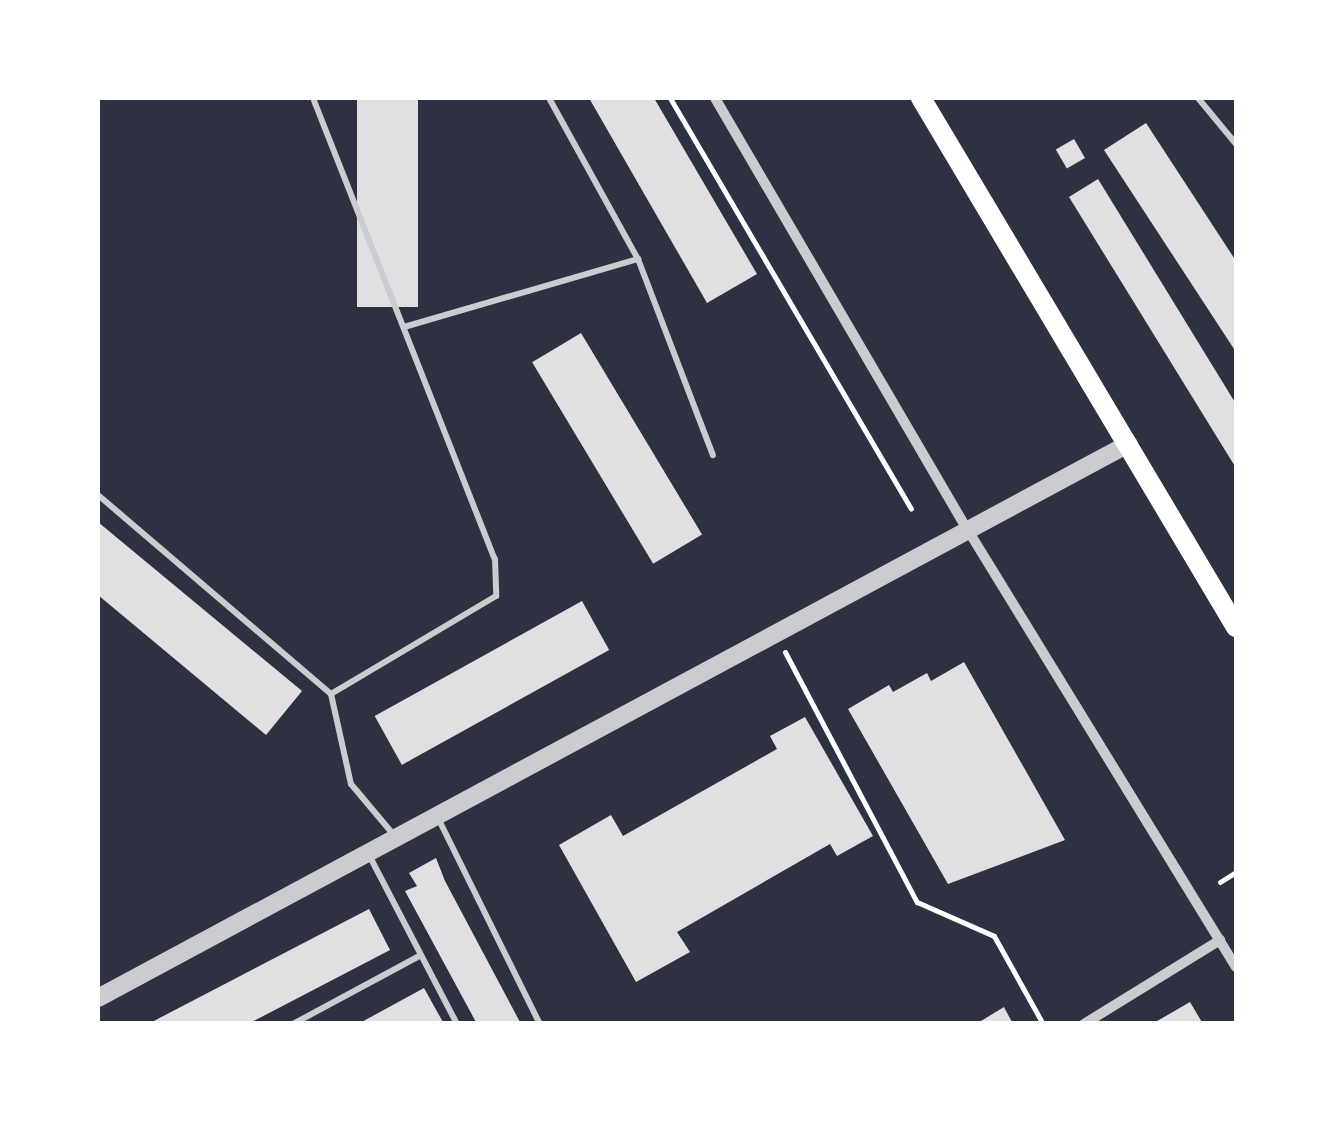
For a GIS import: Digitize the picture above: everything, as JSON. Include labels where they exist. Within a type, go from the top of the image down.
[{"type":"main road","points":[[922,98],[1236,628]]},
{"type":"street","points":[[715,98],[966,527],[1236,968]]},
{"type":"street","points":[[98,998],[966,527],[1128,444]]},
{"type":"street","points":[[1084,1024],[1220,940]]},
{"type":"lane","points":[[313,98],[495,559],[496,596],[331,694]]},
{"type":"lane","points":[[548,98],[638,260],[713,455]]},
{"type":"lane","points":[[1198,98],[1236,144]]},
{"type":"lane","points":[[403,327],[638,260]]},
{"type":"lane","points":[[98,495],[331,694],[351,784],[396,838]]},
{"type":"lane","points":[[436,814],[540,1024]]},
{"type":"lane","points":[[368,854],[457,1024]]},
{"type":"lane","points":[[293,1024],[421,954]]},
{"type":"path","points":[[670,98],[910,508]]},
{"type":"path","points":[[774,631],[917,902],[994,936],[1044,1024]]},
{"type":"path","points":[[1220,882],[1236,872]]},
{"type":"building","points":[[357,98],[418,98],[418,307],[357,307]]},
{"type":"building","points":[[589,98],[654,98],[757,274],[707,303]]},
{"type":"building","points":[[1146,123],[1236,261],[1236,352],[1104,150]]},
{"type":"building","points":[[1074,139],[1085,158],[1067,169],[1056,150]]},
{"type":"building","points":[[1098,179],[1236,404],[1236,468],[1069,197]]},
{"type":"building","points":[[581,333],[702,534],[653,564],[532,362]]},
{"type":"building","points":[[98,522],[302,691],[266,735],[98,595]]},
{"type":"building","points":[[582,601],[609,650],[402,765],[375,716]]},
{"type":"building","points":[[964,662],[1065,840],[948,884],[848,709],[889,685],[893,692],[927,673],[931,681]]},
{"type":"building","points":[[805,717],[873,836],[837,856],[830,844],[677,932],[690,952],[636,982],[559,845],[611,815],[623,836],[777,749],[770,736]]},
{"type":"building","points":[[436,858],[521,1024],[477,1024],[405,891],[417,886],[409,873]]},
{"type":"building","points":[[369,909],[390,950],[248,1024],[148,1024]]},
{"type":"building","points":[[424,988],[444,1024],[358,1024]]},
{"type":"building","points":[[1190,1002],[1203,1024],[1152,1024]]},
{"type":"building","points":[[1004,1007],[1013,1024],[976,1024]]}]
